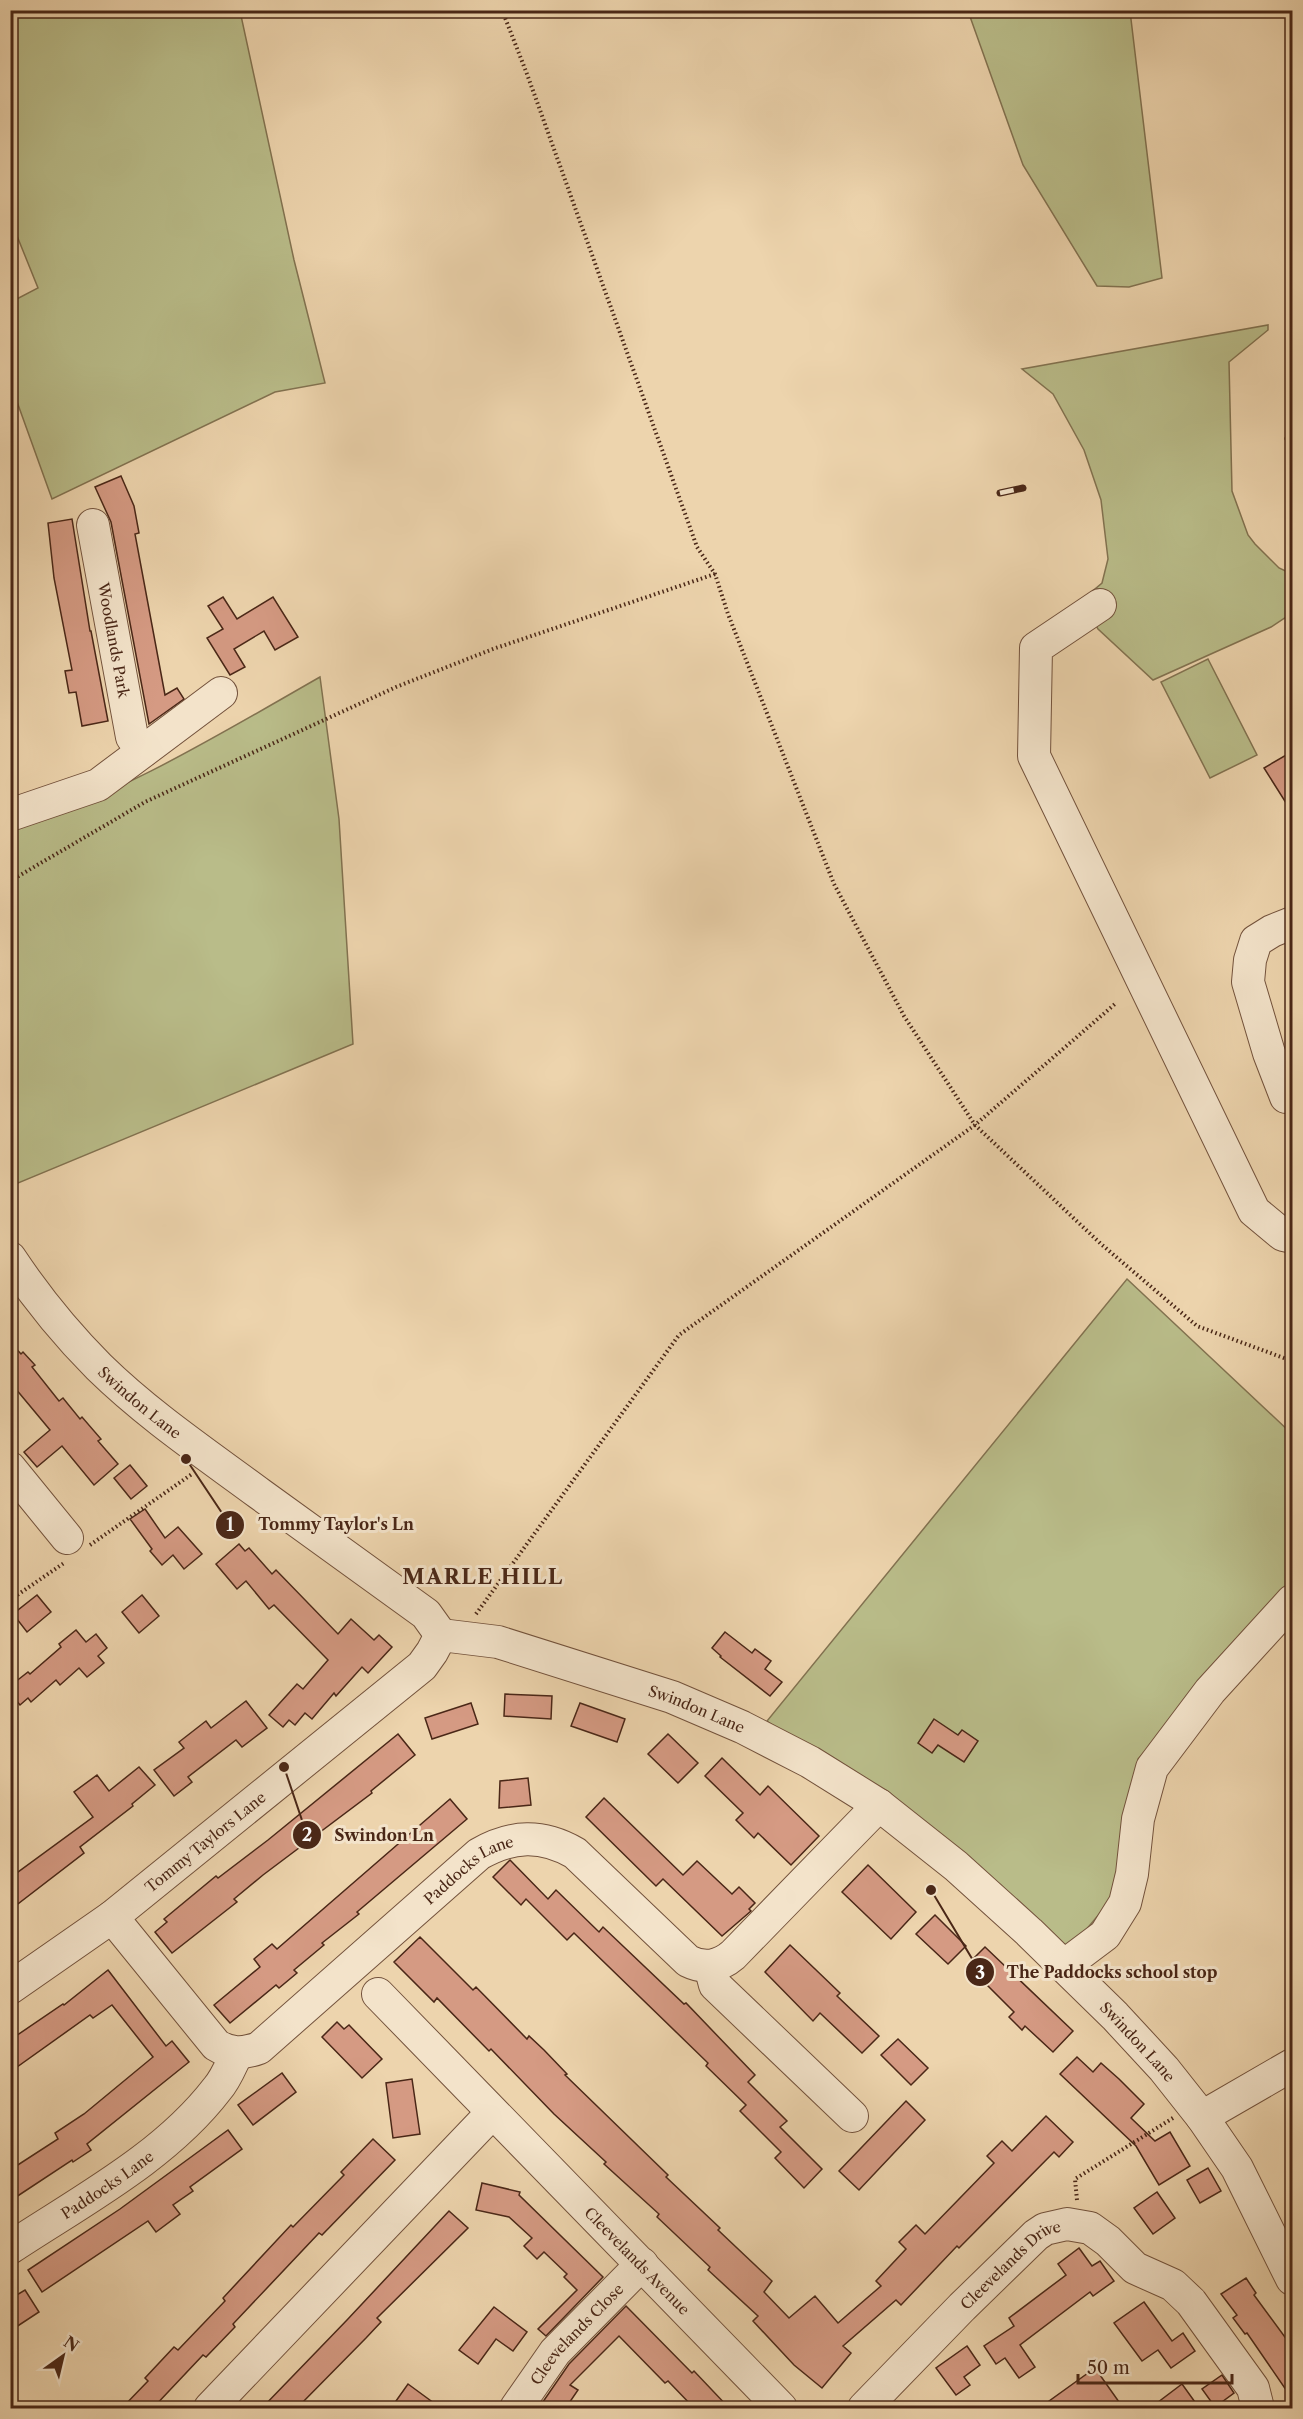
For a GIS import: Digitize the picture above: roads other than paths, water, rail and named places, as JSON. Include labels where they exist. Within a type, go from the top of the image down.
[{"type":"street","name":"Woodlands Park","points":[[93,525],[132,737],[143,752]]},
{"type":"street","points":[[1100,605],[1036,648],[1034,756],[1254,1211],[1283,1235],[1293,1238]]},
{"type":"street","points":[[10,815],[98,785],[221,693]]},
{"type":"street","points":[[1286,1097],[1269,1053],[1248,982],[1250,960],[1256,941],[1272,931],[1293,924]]},
{"type":"street","name":"Swindon Lane","points":[[10,1258],[44,1304],[99,1366],[131,1395],[213,1460],[426,1614],[451,1635],[498,1642],[672,1697],[742,1727],[810,1762],[879,1805],[978,1886],[1065,1965],[1156,2060],[1198,2111],[1237,2168],[1293,2279]]},
{"type":"street","points":[[10,1468],[75,1548]]},
{"type":"street","points":[[1065,1965],[1105,1935],[1125,1903],[1132,1874],[1138,1819],[1152,1768],[1210,1691],[1293,1601]]},
{"type":"street","name":"Tommy Taylors Lane","points":[[10,1988],[112,1917],[422,1666],[432,1652],[451,1635]]},
{"type":"street","points":[[852,2116],[715,1985],[710,1966],[726,1961],[733,1955],[879,1805]]},
{"type":"street","name":"Paddocks Lane","points":[[10,2248],[160,2147],[189,2121],[219,2087],[237,2053],[259,2048],[479,1854],[506,1841],[536,1838],[563,1846],[575,1853],[688,1961],[710,1966]]},
{"type":"street","points":[[112,1917],[216,2045],[237,2053]]},
{"type":"street","name":"Cleevelands Avenue","points":[[378,1994],[781,2409]]},
{"type":"street","points":[[1198,2111],[1293,2065]]},
{"type":"street","points":[[210,2409],[492,2113]]},
{"type":"street","name":"Cleevelands Drive","points":[[864,2409],[962,2307],[1036,2235],[1056,2225],[1079,2225],[1099,2233],[1135,2268],[1163,2279],[1182,2293],[1253,2388],[1258,2409]]},
{"type":"street","name":"Cleevelands Close","points":[[516,2409],[555,2352],[642,2264]]},
{"type":"railway","points":[[1288,439],[1292,438]]},
{"type":"railway","points":[[1000,493],[1023,488]]},
{"type":"place","name":"Tommy Taylor's Ln","points":[[186,1459]]},
{"type":"place","name":"Swindon Ln","points":[[284,1767]]},
{"type":"place","name":"The Paddocks school stop","points":[[931,1890]]},
{"type":"district","name":"MARLE HILL","points":[[483,1576]]}]
